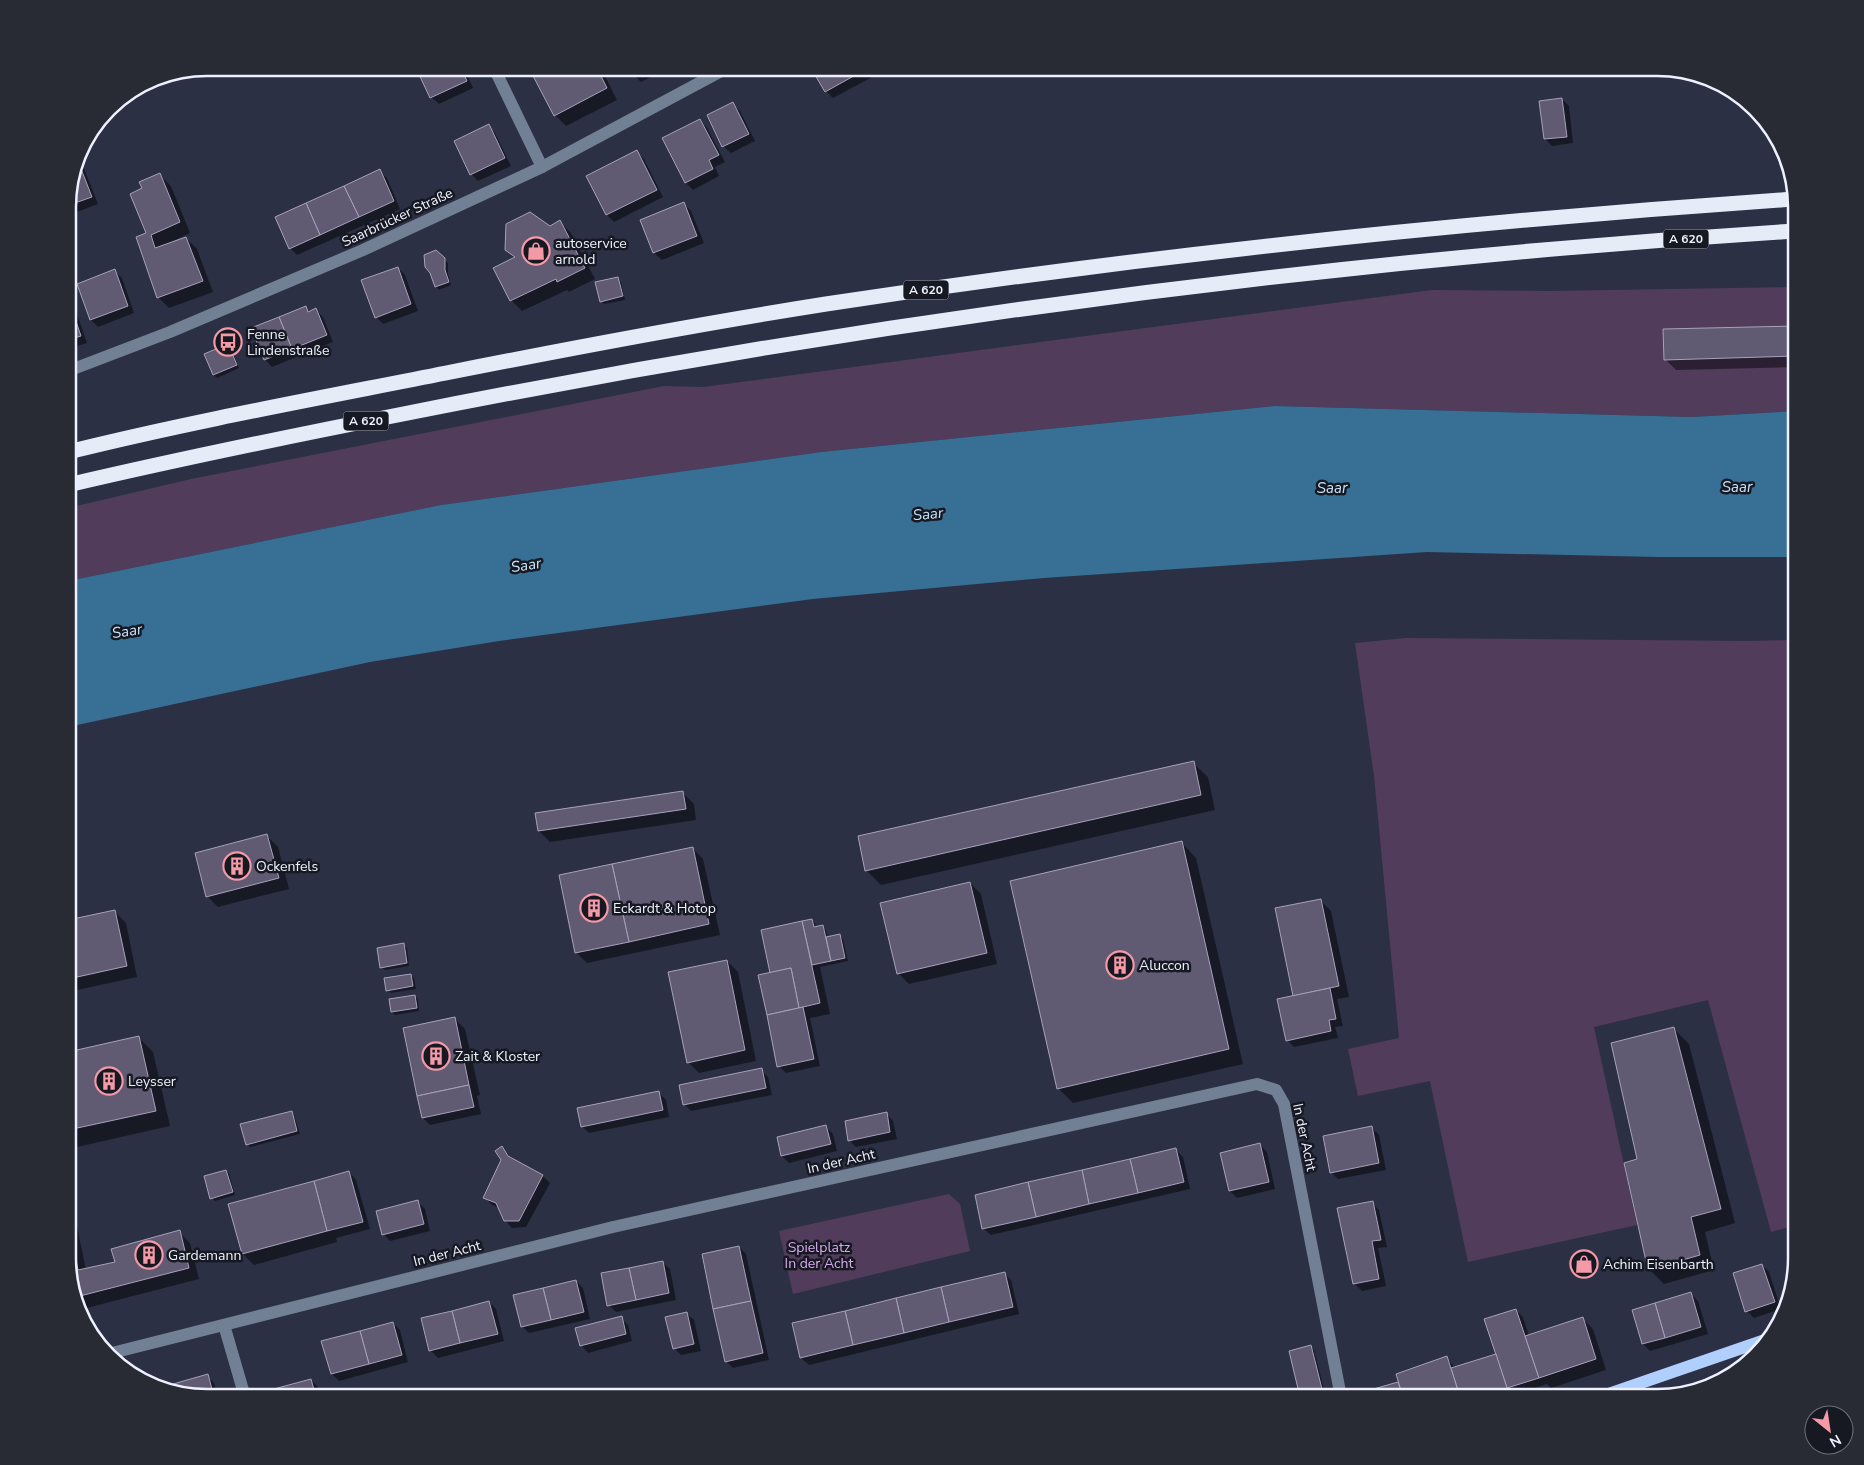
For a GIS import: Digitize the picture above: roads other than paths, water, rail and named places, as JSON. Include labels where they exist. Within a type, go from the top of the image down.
[{"type":"highway","name":"A 620","points":[[77,450],[306,400],[487,365],[843,302],[1096,266],[1379,233],[1787,200]]},
{"type":"highway","name":"A 620","points":[[77,483],[292,436],[511,392],[831,336],[1097,299],[1375,265],[1788,232]]},
{"type":"main road","points":[[1626,1389],[1755,1344]]},
{"type":"street","points":[[498,76],[542,167]]},
{"type":"street","name":"Saarbrücker Straße","points":[[77,368],[170,332],[363,250],[542,167],[712,76]]},
{"type":"street","name":"In der Acht","points":[[117,1352],[612,1227],[1257,1084],[1276,1090],[1284,1104],[1340,1389]]},
{"type":"street","points":[[224,1325],[242,1389]]},
{"type":"water","name":"Saar","points":[[1275,406],[1691,417],[1788,411],[1788,557],[1657,557],[1427,552],[1044,578],[813,599],[499,641],[370,662],[77,725],[77,579],[441,505],[821,452]]},
{"type":"place","name":"autoservice arnold","points":[[536,251]]},
{"type":"place","name":"Fenne Lindenstraße","points":[[228,342]]},
{"type":"place","name":"Ockenfels","points":[[237,866]]},
{"type":"place","name":"Eckardt & Hotop","points":[[594,908]]},
{"type":"place","name":"Aluccon","points":[[1120,965]]},
{"type":"place","name":"Zait & Kloster","points":[[436,1056]]},
{"type":"place","name":"Leysser","points":[[109,1081]]},
{"type":"place","name":"Gardemann","points":[[149,1255]]},
{"type":"place","name":"Achim Eisenbarth","points":[[1584,1264]]},
{"type":"park label","name":"Spielplatz In der Acht","points":[[819,1256]]}]
